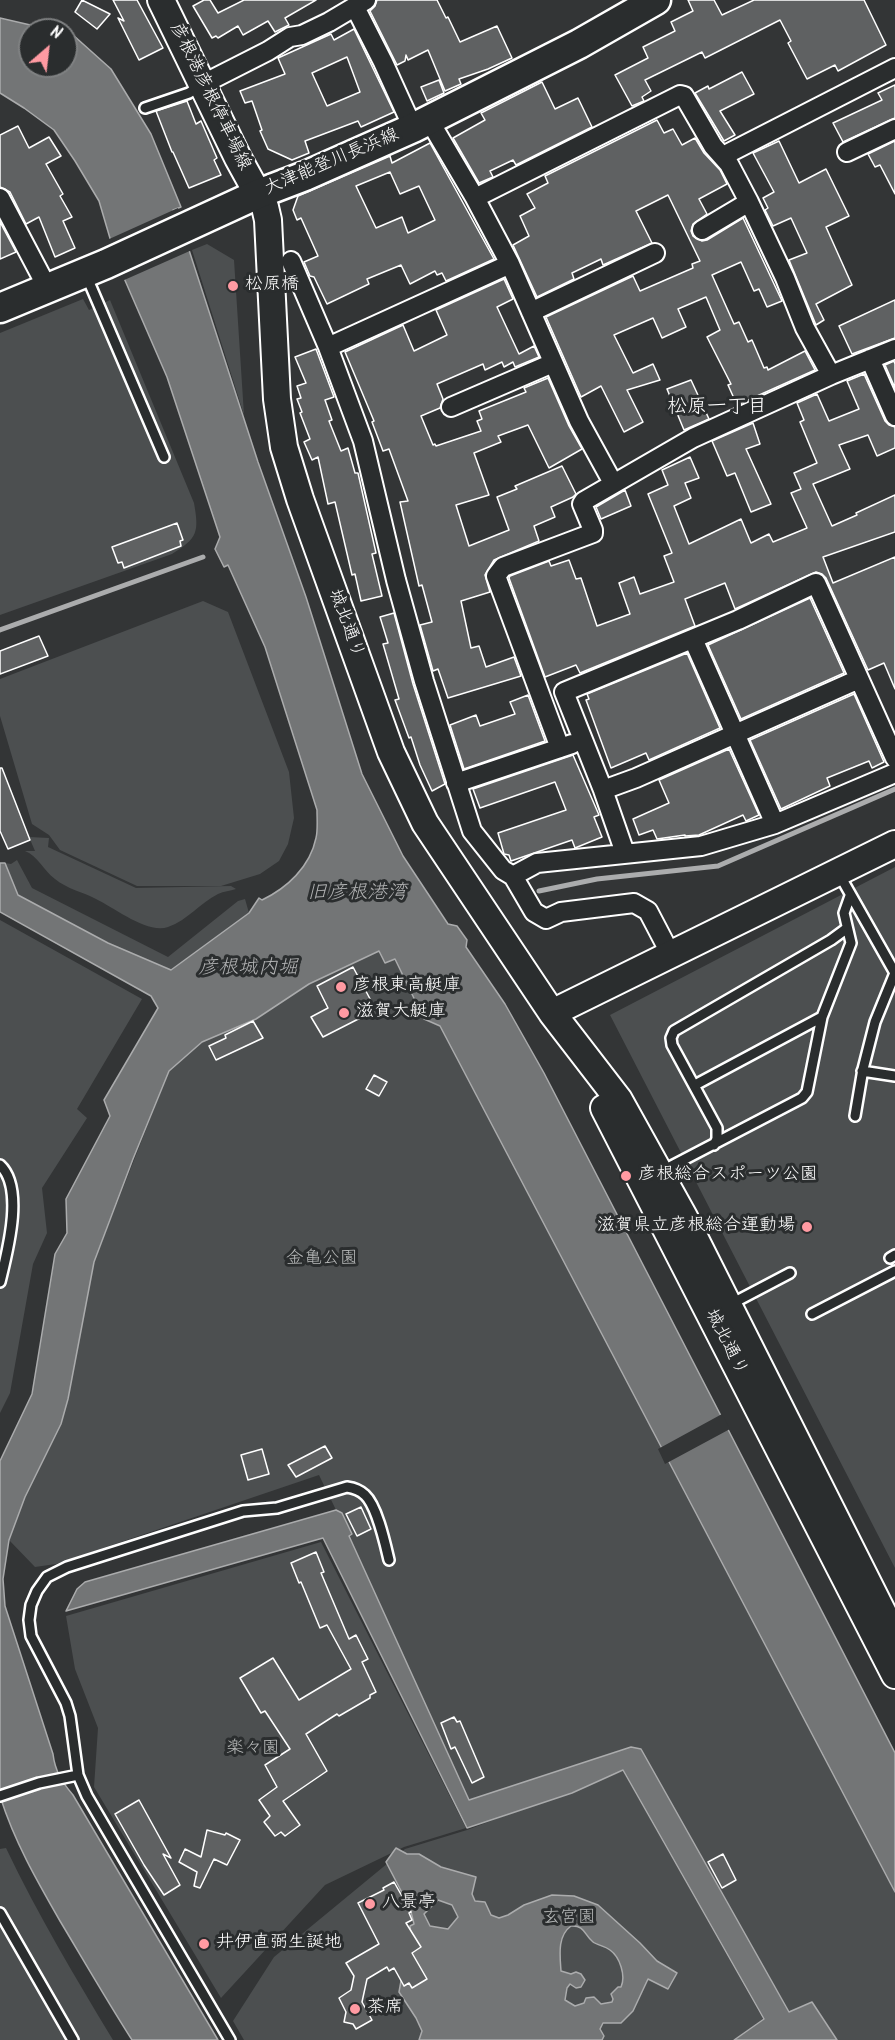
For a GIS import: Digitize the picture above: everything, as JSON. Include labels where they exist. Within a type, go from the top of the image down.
[{"type":"main road","name":"大津能登川長浜線","points":[[0,308],[48,289],[258,194],[421,124],[532,61],[656,0]]},
{"type":"main road","name":"彦根港彦根停車場線","points":[[168,5],[203,84],[258,194]]},
{"type":"main road","name":"城北通り","points":[[258,194],[265,207],[268,220],[277,399],[284,447],[391,752],[424,824],[552,1013],[619,1100],[729,1305],[895,1637]]},
{"type":"main road","points":[[552,1013],[895,844]]},
{"type":"main road","name":"城北通り","points":[[552,1013],[666,1227],[895,1675]]},
{"type":"street","points":[[203,84],[268,51],[290,37],[302,35],[361,3],[383,62],[421,124],[475,198],[510,264],[579,421],[613,483]]},
{"type":"street","points":[[723,156],[895,68]]},
{"type":"street","points":[[475,198],[680,95],[684,96],[713,146],[723,156],[749,202],[785,278],[805,328],[831,375]]},
{"type":"street","points":[[847,152],[895,129]]},
{"type":"street","points":[[0,198],[48,289]]},
{"type":"street","points":[[702,230],[749,202]]},
{"type":"street","points":[[531,312],[655,253]]},
{"type":"street","points":[[291,261],[328,347],[363,441],[402,602],[424,681],[472,831],[504,870],[513,876],[534,912],[546,919],[561,912],[634,903],[648,911],[671,955]]},
{"type":"street","points":[[328,347],[510,264]]},
{"type":"street","points":[[560,748],[496,576],[503,567],[593,533],[582,504],[613,483],[693,438],[895,348]]},
{"type":"street","points":[[870,359],[895,416]]},
{"type":"street","points":[[451,407],[553,363]]},
{"type":"street","points":[[625,853],[564,692],[738,620],[816,583],[895,758]]},
{"type":"street","points":[[693,639],[775,824]]},
{"type":"street","points":[[603,790],[636,778],[859,679]]},
{"type":"street","points":[[456,783],[582,740]]},
{"type":"street","points":[[513,876],[537,863],[701,846],[775,824],[895,773]]},
{"type":"lane","points":[[145,108],[189,93],[203,84]]},
{"type":"lane","points":[[95,268],[164,457]]},
{"type":"lane","points":[[838,872],[895,972],[875,1022],[862,1071],[855,1116]]},
{"type":"lane","points":[[660,1173],[802,1098],[807,1092],[822,1017],[851,944],[844,913],[850,896]]},
{"type":"lane","points":[[714,1145],[717,1139],[717,1128],[672,1045],[671,1038],[674,1031],[831,940],[846,929]]},
{"type":"lane","points":[[695,1085],[822,1017]]},
{"type":"lane","points":[[862,1071],[895,1076]]},
{"type":"lane","points":[[0,1165],[5,1170],[12,1190],[12,1224],[0,1282]]},
{"type":"lane","points":[[812,1314],[895,1271]]},
{"type":"lane","points":[[729,1305],[790,1273]]},
{"type":"lane","points":[[230,2040],[87,1796],[78,1776],[70,1716],[66,1703],[31,1636],[28,1620],[31,1605],[37,1591],[47,1578],[67,1568],[243,1511],[277,1508],[347,1487],[356,1488],[370,1501],[382,1531],[389,1560]]},
{"type":"lane","points":[[0,1796],[63,1777],[78,1776]]},
{"type":"lane","points":[[0,1913],[73,2040]]},
{"type":"green space","points":[[207,244],[234,260],[244,415],[192,250]]},
{"type":"green space","points":[[83,299],[89,310],[110,300],[194,503],[195,533],[187,543],[172,554],[0,615],[0,333]]},
{"type":"green space","points":[[203,601],[228,612],[289,772],[294,818],[288,844],[279,861],[260,874],[221,886],[137,886],[60,850],[49,835],[32,824],[0,716],[0,679]]},
{"type":"green space","points":[[29,837],[49,838],[48,847],[136,888],[231,886],[236,889],[220,893],[175,924],[160,928],[151,927],[55,879],[33,856],[25,851],[35,851]]},
{"type":"green space","points":[[17,860],[32,888],[168,957],[238,901],[245,899],[249,913],[171,970],[108,943],[18,895],[5,863],[11,864]]},
{"type":"green space","name":"滋賀県立彦根総合運動場","points":[[895,867],[895,1568],[610,1015]]},
{"type":"green space","points":[[0,920],[142,999],[77,1109],[87,1118],[42,1188],[47,1233],[33,1264],[10,1393],[0,1413]]},
{"type":"green space","name":"金亀公園","points":[[379,951],[395,959],[424,1019],[440,1026],[895,1892],[895,2040],[837,2040],[812,2002],[789,2012],[641,1749],[631,1747],[469,1801],[349,1536],[342,1513],[336,1510],[319,1475],[56,1564],[35,1567],[9,1540],[25,1497],[61,1424],[68,1399],[94,1262],[169,1071],[202,1042],[256,1019],[309,984]]},
{"type":"green space","name":"楽々園","points":[[321,1542],[466,1828],[404,1847],[325,1885],[221,1998],[94,1787],[98,1728],[75,1669],[66,1616]]},
{"type":"green space","name":"玄宮園","points":[[623,1771],[763,2019],[733,2040],[244,2040],[233,2021],[274,1957],[405,1849],[467,1830]]},
{"type":"green space","points":[[6,1848],[44,1922],[113,2040],[0,2040],[0,1849]]},
{"type":"water","name":"旧彦根港湾","points":[[0,18],[18,22],[18,78],[78,78],[78,39],[111,69],[151,134],[181,207],[173,210],[188,247],[258,462],[306,597],[362,774],[403,856],[448,924],[457,926],[467,940],[466,947],[505,1004],[544,1073],[895,1753],[895,1892],[440,1026],[424,1019],[395,959],[385,963],[379,951],[309,984],[256,1019],[202,1042],[169,1071],[94,1262],[68,1399],[61,1424],[25,1497],[9,1540],[3,1579],[5,1606],[55,1766],[218,2040],[132,2040],[60,1921],[19,1845],[0,1796],[0,1461],[32,1394],[55,1254],[67,1233],[66,1199],[110,1116],[104,1100],[158,1008],[151,996],[0,912],[0,863],[5,863],[18,895],[108,943],[171,970],[249,913],[259,898],[262,900],[271,895],[296,875],[309,858],[313,848],[317,835],[317,810],[265,647],[228,565],[224,567],[215,549],[220,537],[167,377],[117,262],[99,201],[54,130],[0,93]]},
{"type":"water","points":[[336,1510],[342,1513],[352,1534],[349,1536],[469,1800],[631,1747],[641,1749],[789,2012],[812,2002],[837,2040],[734,2040],[764,2019],[623,1770],[572,1793],[467,1828],[323,1538],[66,1611],[77,1589],[85,1582]]},
{"type":"water","points":[[396,1848],[407,1854],[419,1854],[441,1867],[476,1877],[472,1894],[475,1901],[485,1902],[491,1915],[499,1918],[524,1905],[552,1895],[574,1896],[598,1905],[657,1961],[677,1973],[668,1989],[648,1979],[633,2011],[621,2023],[603,2023],[600,2029],[604,2036],[602,2040],[419,2040],[422,2031],[399,1992],[405,1959],[412,1945],[410,1926],[414,1924],[410,1908],[386,1862]],"holes":[[[438,1900],[452,1905],[458,1917],[448,1929],[430,1926],[424,1914]],[[571,1926],[582,1929],[593,1942],[614,1953],[619,1962],[622,1983],[621,1987],[611,1994],[612,2002],[601,2004],[594,1997],[586,1998],[584,2003],[575,2006],[565,2000],[570,1984],[576,1988],[581,1987],[585,1980],[581,1974],[576,1972],[571,1974],[561,1971],[561,1941]]]},
{"type":"pier","points":[[178,208],[177,212],[192,250],[122,281],[107,240]]},
{"type":"pier","points":[[722,1414],[730,1429],[665,1464],[658,1449]]},
{"type":"building","points":[[82,0],[110,14],[97,29],[75,12]]},
{"type":"building","points":[[113,0],[137,0],[163,48],[139,60],[118,18],[124,21]]},
{"type":"building","points":[[204,0],[210,0],[218,13],[244,0],[316,0],[285,18],[289,25],[275,32],[268,21],[243,35],[238,26],[218,38],[216,36],[212,38],[193,6]]},
{"type":"building","points":[[377,0],[437,0],[460,42],[497,26],[512,58],[459,79],[461,84],[445,91],[428,50],[408,60],[406,55],[405,61],[397,65],[370,11]]},
{"type":"building","points":[[688,0],[714,0],[722,15],[754,0],[864,0],[886,45],[838,71],[835,65],[807,79],[788,43],[791,41],[780,20],[705,58],[702,52],[645,80],[651,91],[642,97],[644,101],[632,106],[615,75],[648,58],[643,47],[675,31],[671,22],[693,11]]},
{"type":"building","points":[[354,29],[394,112],[361,127],[358,121],[305,141],[309,153],[292,160],[268,149],[260,131],[262,130],[252,101],[245,103],[240,91],[285,74],[278,58],[331,34],[334,40]],"holes":[[[347,57],[360,92],[327,106],[312,73]]]},
{"type":"building","points":[[742,72],[754,94],[720,111],[735,135],[724,141],[695,93],[708,86],[709,89]]},
{"type":"building","points":[[439,80],[444,93],[427,101],[421,87]]},
{"type":"building","points":[[542,82],[555,109],[578,98],[592,127],[516,165],[513,160],[490,171],[493,177],[479,183],[453,138],[485,120],[481,113]]},
{"type":"building","points":[[895,85],[895,118],[843,142],[833,123],[882,100],[878,93]]},
{"type":"building","points":[[187,101],[196,124],[201,121],[217,158],[214,160],[221,175],[189,188],[156,111]]},
{"type":"building","points":[[657,120],[664,133],[673,129],[682,145],[695,138],[704,153],[720,170],[727,184],[699,199],[707,214],[693,224],[691,231],[693,236],[702,241],[707,240],[743,218],[782,301],[767,307],[759,289],[754,291],[741,262],[712,275],[734,324],[739,322],[748,342],[752,340],[764,368],[767,367],[768,370],[805,351],[815,370],[737,405],[728,385],[731,384],[707,337],[720,330],[706,297],[678,309],[686,327],[662,338],[653,318],[614,335],[633,373],[653,364],[660,380],[627,390],[643,422],[624,432],[601,386],[581,397],[546,317],[633,276],[640,291],[693,268],[692,264],[700,261],[668,195],[636,211],[652,243],[603,265],[601,259],[572,273],[574,279],[537,297],[513,245],[529,236],[520,216],[535,208],[527,194],[548,183],[545,176]]},
{"type":"building","points":[[18,126],[29,148],[49,137],[61,156],[46,164],[63,194],[60,196],[72,217],[63,221],[75,248],[55,257],[39,217],[26,224],[10,192],[0,187],[0,135]]},
{"type":"building","points":[[779,141],[799,183],[826,169],[849,216],[826,227],[852,285],[816,304],[824,320],[816,325],[789,260],[807,253],[791,218],[773,226],[765,210],[768,208],[763,198],[774,192],[753,153]]},
{"type":"building","points":[[895,141],[895,194],[880,165],[875,167],[868,154]]},
{"type":"building","points":[[430,143],[494,259],[446,281],[442,273],[437,275],[435,271],[410,284],[401,265],[367,279],[369,284],[327,304],[304,262],[318,256],[301,218],[297,220],[293,210],[298,196],[390,156],[392,163]],"holes":[[[390,172],[400,194],[419,186],[435,220],[408,233],[402,217],[376,228],[356,186]]]},
{"type":"building","points":[[0,222],[16,252],[0,259]]},
{"type":"building","points":[[504,279],[513,299],[497,307],[519,354],[534,346],[539,357],[515,367],[513,362],[504,367],[502,362],[485,370],[483,364],[437,384],[443,399],[440,408],[421,416],[433,445],[436,446],[481,431],[477,421],[482,419],[479,411],[526,392],[524,388],[548,378],[582,449],[549,468],[528,425],[498,436],[501,442],[474,453],[489,495],[456,505],[469,546],[509,530],[497,497],[517,489],[515,486],[562,466],[576,494],[551,507],[555,517],[534,526],[539,541],[494,560],[485,575],[490,592],[461,601],[471,648],[479,646],[486,667],[514,657],[521,676],[448,698],[438,669],[433,671],[420,625],[432,622],[422,585],[419,586],[400,502],[408,501],[389,449],[383,451],[372,422],[374,421],[345,352],[403,325],[414,351],[447,335],[436,310]]},
{"type":"building","points":[[895,300],[895,338],[852,354],[839,326]]},
{"type":"building","points":[[316,349],[334,397],[325,400],[332,420],[329,421],[341,451],[348,448],[355,473],[358,473],[376,553],[372,554],[382,596],[361,601],[355,574],[352,575],[335,502],[328,504],[318,457],[312,460],[304,442],[310,439],[300,413],[302,412],[297,399],[301,398],[297,386],[306,383],[295,357]]},
{"type":"building","points":[[894,361],[895,364],[895,388],[885,365]]},
{"type":"building","points":[[864,374],[885,421],[895,427],[895,448],[877,456],[868,435],[839,445],[850,469],[813,484],[832,526],[895,495],[895,532],[823,557],[833,583],[895,557],[895,689],[884,663],[868,670],[826,578],[816,572],[735,609],[725,583],[685,599],[695,626],[580,673],[576,665],[545,677],[510,576],[549,561],[551,566],[569,560],[576,579],[581,578],[597,626],[630,614],[619,583],[634,577],[640,594],[674,582],[664,556],[672,553],[648,494],[668,485],[662,470],[690,457],[699,478],[685,483],[691,498],[674,506],[689,544],[741,519],[751,543],[769,534],[773,542],[807,528],[791,493],[801,489],[794,473],[817,463],[800,422],[804,420],[797,403],[817,394],[829,421],[859,409],[847,381]]},
{"type":"building","points":[[691,380],[709,419],[684,430],[667,389]]},
{"type":"building","points":[[753,423],[760,444],[746,449],[771,504],[751,512],[735,473],[727,476],[712,441]]},
{"type":"building","points":[[625,490],[631,506],[601,519],[596,507]]},
{"type":"building","points":[[177,523],[183,540],[180,541],[181,546],[124,568],[122,562],[118,563],[112,547]]},
{"type":"building","points":[[810,598],[844,673],[741,719],[708,645]]},
{"type":"building","points":[[394,613],[413,684],[445,784],[432,791],[395,700],[399,699],[383,644],[388,643],[380,617]]},
{"type":"building","points":[[39,636],[48,656],[0,674],[0,651]]},
{"type":"building","points":[[687,653],[720,728],[649,760],[646,753],[611,768],[586,700],[589,699],[587,694]]},
{"type":"building","points":[[854,694],[884,762],[872,768],[869,761],[827,778],[830,786],[781,809],[750,740]]},
{"type":"building","points":[[528,695],[545,741],[464,769],[450,725],[476,715],[480,726],[515,714],[510,702]]},
{"type":"building","points":[[729,749],[759,815],[746,821],[743,815],[699,835],[657,839],[653,830],[639,835],[633,819],[669,803],[659,780]]},
{"type":"building","points":[[573,755],[599,815],[594,817],[602,837],[575,848],[572,840],[511,861],[509,855],[504,854],[498,833],[566,810],[555,782],[480,808],[473,789]]},
{"type":"building","points":[[0,768],[2,768],[30,840],[8,849],[0,831]]},
{"type":"building","points":[[353,967],[376,1010],[323,1037],[311,1017],[328,1008],[317,986]]},
{"type":"building","points":[[253,1021],[263,1038],[216,1060],[209,1046]]},
{"type":"building","points":[[374,1075],[387,1082],[379,1096],[366,1089]]},
{"type":"building","points":[[325,1446],[332,1458],[296,1477],[288,1465]]},
{"type":"building","points":[[262,1449],[269,1474],[248,1480],[241,1455]]},
{"type":"building","points":[[361,1507],[371,1529],[357,1536],[346,1514]]},
{"type":"building","points":[[316,1552],[324,1572],[321,1573],[349,1639],[356,1635],[368,1659],[362,1662],[376,1692],[370,1695],[370,1698],[339,1716],[337,1714],[306,1734],[327,1771],[283,1801],[300,1825],[285,1836],[281,1832],[275,1836],[264,1822],[270,1816],[259,1800],[277,1787],[265,1765],[290,1749],[265,1711],[261,1713],[240,1678],[273,1658],[299,1700],[351,1669],[327,1625],[320,1628],[291,1563]]},
{"type":"building","points":[[454,1717],[457,1722],[460,1721],[484,1777],[472,1783],[455,1747],[451,1749],[441,1723]]},
{"type":"building","points":[[139,1800],[171,1858],[163,1854],[180,1885],[164,1895],[115,1814]]},
{"type":"building","points":[[207,1830],[225,1835],[226,1833],[240,1840],[227,1865],[214,1859],[200,1888],[194,1886],[197,1872],[179,1862],[185,1849],[201,1857]]},
{"type":"building","points":[[723,1854],[736,1880],[722,1888],[708,1862]]},
{"type":"building","points":[[394,1882],[411,1912],[409,1913],[412,1920],[406,1923],[421,1947],[412,1953],[427,1979],[412,1988],[409,1983],[404,1986],[394,1968],[389,1971],[387,1967],[367,1979],[362,2002],[372,2020],[356,2029],[353,2024],[344,2022],[346,2012],[339,1998],[351,1990],[354,1976],[346,1963],[379,1944],[358,1903],[384,1890],[383,1888]]},
{"type":"waterway","points":[[0,630],[203,557]]},
{"type":"waterway","points":[[539,891],[597,879],[718,866],[895,789]]},
{"type":"place","name":"松原橋","points":[[233,286]]},
{"type":"place","name":"彦根東高艇庫","points":[[341,987]]},
{"type":"place","name":"滋賀大艇庫","points":[[344,1013]]},
{"type":"place","name":"彦根総合スポーツ公園","points":[[626,1176]]},
{"type":"place","name":"滋賀県立彦根総合運動場","points":[[807,1227]]},
{"type":"place","name":"八景亭","points":[[370,1904]]},
{"type":"place","name":"井伊直弼生誕地","points":[[204,1944]]},
{"type":"place","name":"茶席","points":[[355,2009]]},
{"type":"district","name":"松原一丁目","points":[[717,409]]},
{"type":"water label","name":"彦根城内堀","points":[[248,970]]}]
